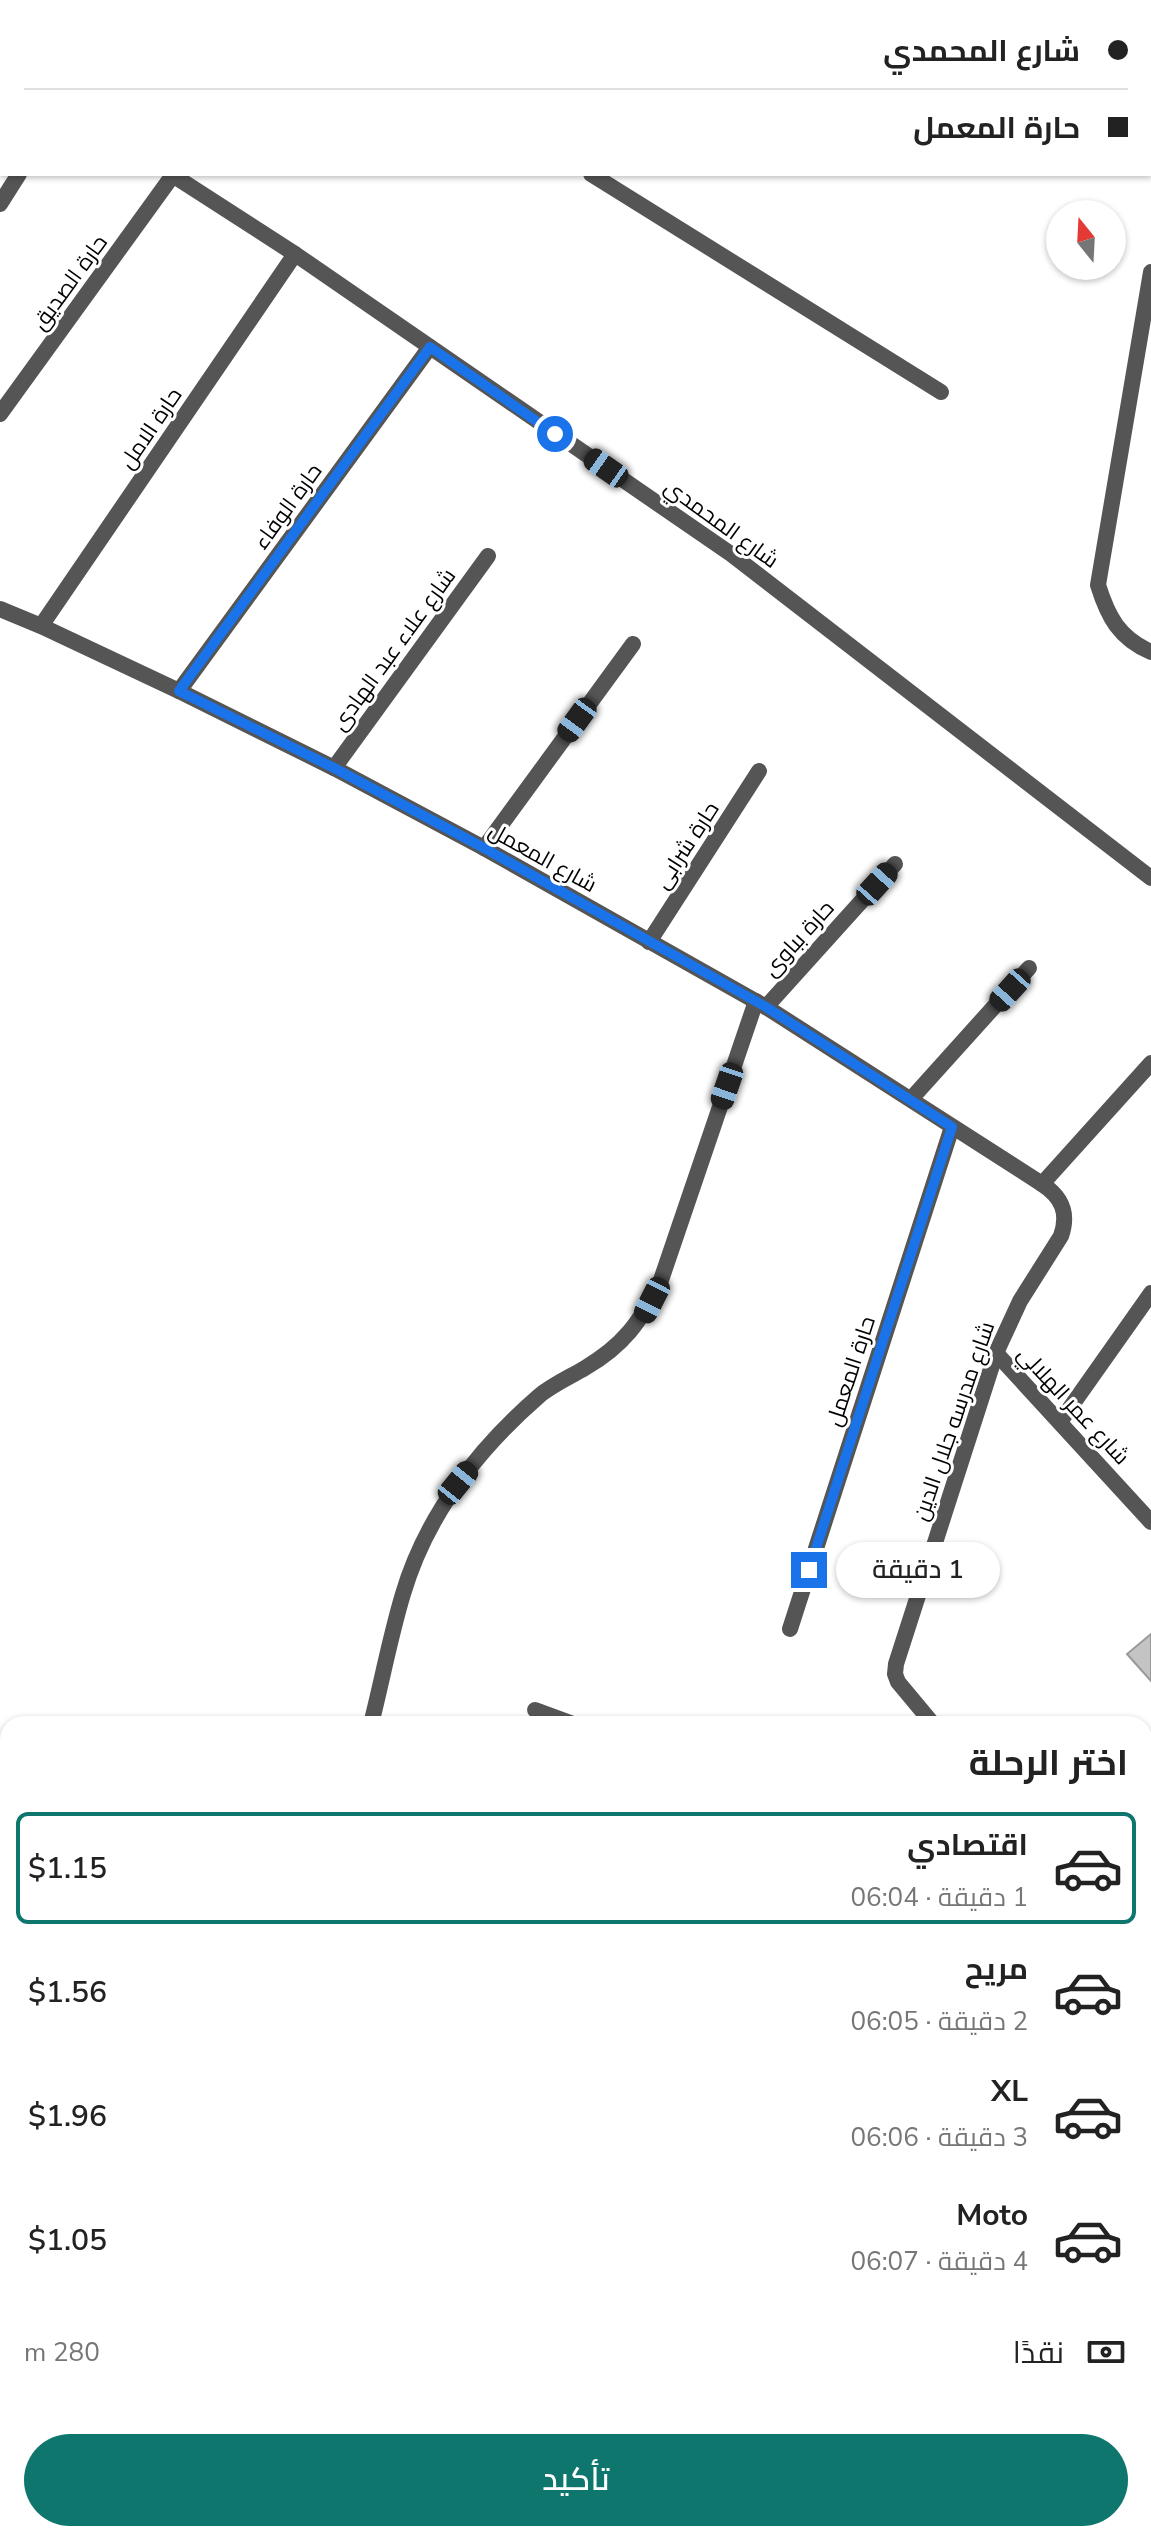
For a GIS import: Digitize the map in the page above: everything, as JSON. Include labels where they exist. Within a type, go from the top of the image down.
[{"type":"street","points":[[0,204],[18,176]]},
{"type":"street","name":"حارة الصديق","points":[[0,414],[171,176]]},
{"type":"street","name":"شارع المحمدي","points":[[174,176],[295,254],[731,554],[1151,878]]},
{"type":"street","points":[[594,176],[941,392]]},
{"type":"street","name":"حارة الامل","points":[[41,626],[295,254]]},
{"type":"street","points":[[1151,272],[1098,585],[1114,624],[1133,644],[1151,652]]},
{"type":"street","name":"حارة الوفاء","points":[[179,691],[430,347]]},
{"type":"street","name":"شارع علاء عبد الهادى","points":[[334,768],[488,556]]},
{"type":"street","name":"شارع المعمل","points":[[0,609],[179,691],[334,768],[484,848],[761,1004],[1042,1184]]},
{"type":"street","points":[[484,848],[633,644]]},
{"type":"street","name":"حارة شرابى","points":[[649,942],[759,771]]},
{"type":"street","name":"حارة بباوى","points":[[761,1004],[895,864]]},
{"type":"street","points":[[911,1099],[1029,968]]},
{"type":"street","points":[[373,1716],[404,1592],[427,1535],[458,1483],[497,1435],[542,1393],[588,1367],[618,1345],[643,1316],[660,1283],[761,1004]]},
{"type":"street","points":[[1042,1184],[1151,1063]]},
{"type":"street","name":"حارة المعمل","points":[[790,1629],[952,1127]]},
{"type":"street","name":"شارع مدرسه جلال الدين","points":[[926,1716],[898,1682],[896,1664],[996,1353],[1020,1301],[1065,1225],[1061,1201],[1042,1184]]},
{"type":"street","points":[[1060,1422],[1151,1293]]},
{"type":"street","name":"شارع عمر الهلالي","points":[[996,1353],[1151,1522]]},
{"type":"street","points":[[535,1710],[551,1716]]},
{"type":"building","points":[[1151,1634],[1151,1681],[1127,1654]]},
{"type":"route","points":[[555,434],[430,347],[179,691],[334,768],[484,848],[766,1007],[952,1127],[809,1570]]}]
